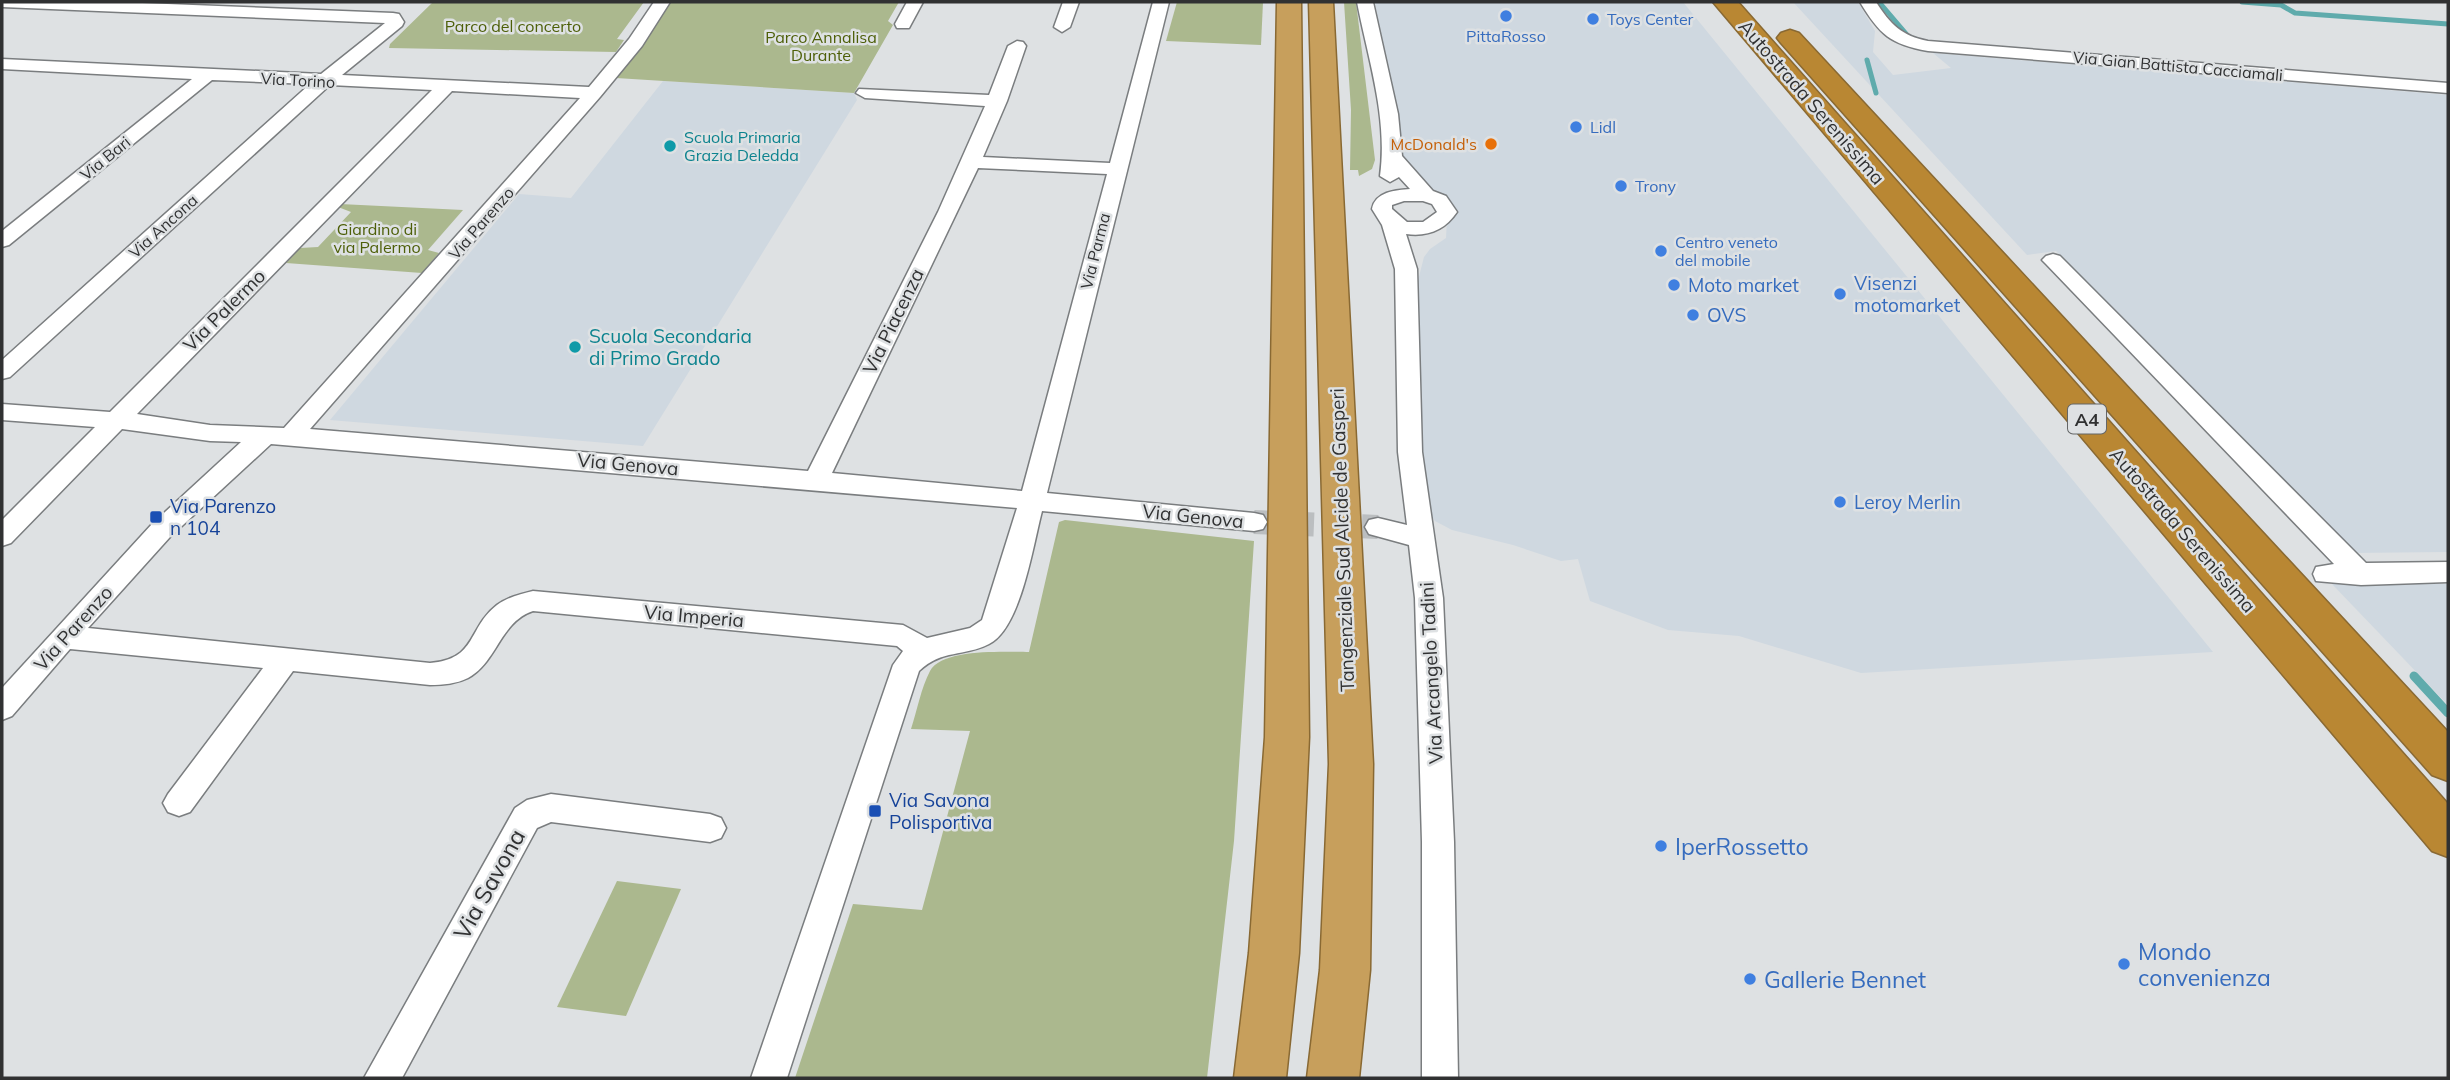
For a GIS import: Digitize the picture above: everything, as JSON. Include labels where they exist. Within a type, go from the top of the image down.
[{"type":"highway","points":[[1260,1078],[1274,953],[1287,737],[1289,2]]},
{"type":"highway","name":"Autostrada Serenissima","points":[[1725,2],[2448,837]]},
{"type":"highway","name":"Autostrada Serenissima","points":[[1757,2],[2448,762]]},
{"type":"highway","name":"Tangenziale Sud Alcide de Gasperi","points":[[1326,8],[1351,764],[1345,970],[1333,1078]]},
{"type":"highway","points":[[1345,970],[1352,1078]]},
{"type":"street","points":[[2,2],[26,3]]},
{"type":"street","name":"Via Parenzo","points":[[2,708],[64,637],[212,479],[278,435],[389,327],[594,93],[636,42],[662,2]]},
{"type":"street","points":[[903,24],[915,2]]},
{"type":"street","points":[[1062,27],[1071,2]]},
{"type":"street","name":"Via Parma","points":[[1032,501],[1161,2]]},
{"type":"street","points":[[1365,2],[1382,78],[1394,159],[1385,202]]},
{"type":"street","points":[[1868,2],[1886,32],[1908,43]]},
{"type":"street","points":[[2,18],[26,3]]},
{"type":"street","name":"Via Ancona","points":[[2,372],[324,81],[396,22],[393,19],[26,3]]},
{"type":"street","points":[[1891,51],[1908,43]]},
{"type":"street","name":"Via Gian Battista Cacciamali","points":[[1908,43],[2448,88]]},
{"type":"street","name":"Via Piacenza","points":[[816,480],[971,162],[998,101],[1017,47]]},
{"type":"street","name":"Via Torino","points":[[2,64],[594,93]]},
{"type":"street","name":"Via Bari","points":[[2,241],[207,75]]},
{"type":"street","name":"Via Palermo","points":[[2,536],[447,86]]},
{"type":"street","points":[[865,93],[998,101]]},
{"type":"street","points":[[1394,159],[1426,195]]},
{"type":"street","points":[[971,162],[1116,169]]},
{"type":"street","points":[[1385,202],[1402,193],[1426,195],[1439,200],[1447,212],[1417,248],[1406,269]]},
{"type":"street","name":"Via Arcangelo Tadini","points":[[1385,202],[1382,210],[1392,223],[1406,269],[1410,452],[1429,598],[1438,842],[1440,1078]]},
{"type":"street","points":[[1392,223],[1412,229],[1437,225]]},
{"type":"street","points":[[2053,260],[2361,575]]},
{"type":"street","name":"Via Genova","points":[[2,412],[114,421],[210,433],[278,435],[816,480],[1254,522]]},
{"type":"street","points":[[769,1078],[908,665],[923,650],[978,636],[992,628],[1000,614],[1032,501]]},
{"type":"street","points":[[1378,527],[1422,539]]},
{"type":"street","points":[[2326,574],[2448,572]]},
{"type":"street","name":"Via Imperia","points":[[64,637],[430,674],[456,671],[472,660],[501,615],[514,604],[533,601],[903,636],[923,650]]},
{"type":"street","points":[[179,803],[286,659]]},
{"type":"street","name":"Via Savona","points":[[383,1078],[526,818],[538,810],[551,808],[709,828]]},
{"type":"shaded area","points":[[1375,2],[1683,2],[2213,652],[1861,673],[1739,636],[1668,630],[1590,601],[1578,559],[1561,561],[1513,545],[1452,530],[1435,521],[1423,503],[1411,308],[1424,257],[1430,249],[1446,238],[1447,219],[1441,194],[1423,186],[1400,158]]},
{"type":"shaded area","points":[[1793,2],[1858,2],[1875,31],[1873,52],[1893,75],[1951,68],[1933,53],[2448,95],[2448,552],[2350,553],[2056,251],[2027,255]]},
{"type":"shaded area","points":[[663,81],[854,93],[857,100],[643,446],[330,420],[519,194],[571,198]]},
{"type":"shaded area","points":[[2332,584],[2448,584],[2448,705]]},
{"type":"green space","name":"Parco del concerto","points":[[433,2],[644,2],[617,39],[624,40],[616,52],[389,48]]},
{"type":"green space","name":"Parco Annalisa Durante","points":[[670,2],[899,2],[888,21],[893,25],[854,93],[616,78]]},
{"type":"green space","points":[[1177,2],[1263,2],[1261,45],[1166,41]]},
{"type":"green space","points":[[1344,2],[1356,2],[1375,160],[1372,169],[1359,176],[1358,170],[1350,170],[1351,110]]},
{"type":"green space","name":"Giardino di via Palermo","points":[[340,204],[463,210],[428,250],[439,253],[422,273],[286,263],[300,248],[318,247],[351,212],[338,207]]},
{"type":"green space","points":[[1065,520],[1254,541],[1234,841],[1207,1078],[795,1078],[853,904],[922,910],[970,731],[911,729],[930,671],[947,658],[961,655],[1029,652],[1059,522]]},
{"type":"green space","points":[[617,881],[681,889],[626,1016],[557,1007]]},
{"type":"waterway","points":[[1879,2],[1908,36]]},
{"type":"waterway","points":[[2242,2],[2281,5],[2295,13],[2448,24]]},
{"type":"waterway","points":[[1867,60],[1876,93]]},
{"type":"waterway","points":[[2414,676],[2448,713]]},
{"type":"tunnel","points":[[1254,522],[1378,527]]},
{"type":"place","name":"PittaRosso","points":[[1506,16]]},
{"type":"place","name":"Toys Center","points":[[1593,19]]},
{"type":"place","name":"Lidl","points":[[1576,127]]},
{"type":"place","name":"McDonald's","points":[[1491,144]]},
{"type":"place","name":"Scuola Primaria Grazia Deledda","points":[[670,146]]},
{"type":"place","name":"Trony","points":[[1621,186]]},
{"type":"place","name":"Centro veneto del mobile","points":[[1661,251]]},
{"type":"place","name":"Moto market","points":[[1674,285]]},
{"type":"place","name":"Visenzi motomarket","points":[[1840,294]]},
{"type":"place","name":"OVS","points":[[1693,315]]},
{"type":"place","name":"Scuola Secondaria di Primo Grado","points":[[575,347]]},
{"type":"place","name":"Leroy Merlin","points":[[1840,502]]},
{"type":"place","name":"Via Parenzo n 104","points":[[156,517]]},
{"type":"place","name":"Via Savona Polisportiva","points":[[875,811]]},
{"type":"place","name":"IperRossetto","points":[[1661,846]]},
{"type":"place","name":"Mondo convenienza","points":[[2124,964]]},
{"type":"place","name":"Gallerie Bennet","points":[[1750,979]]}]
